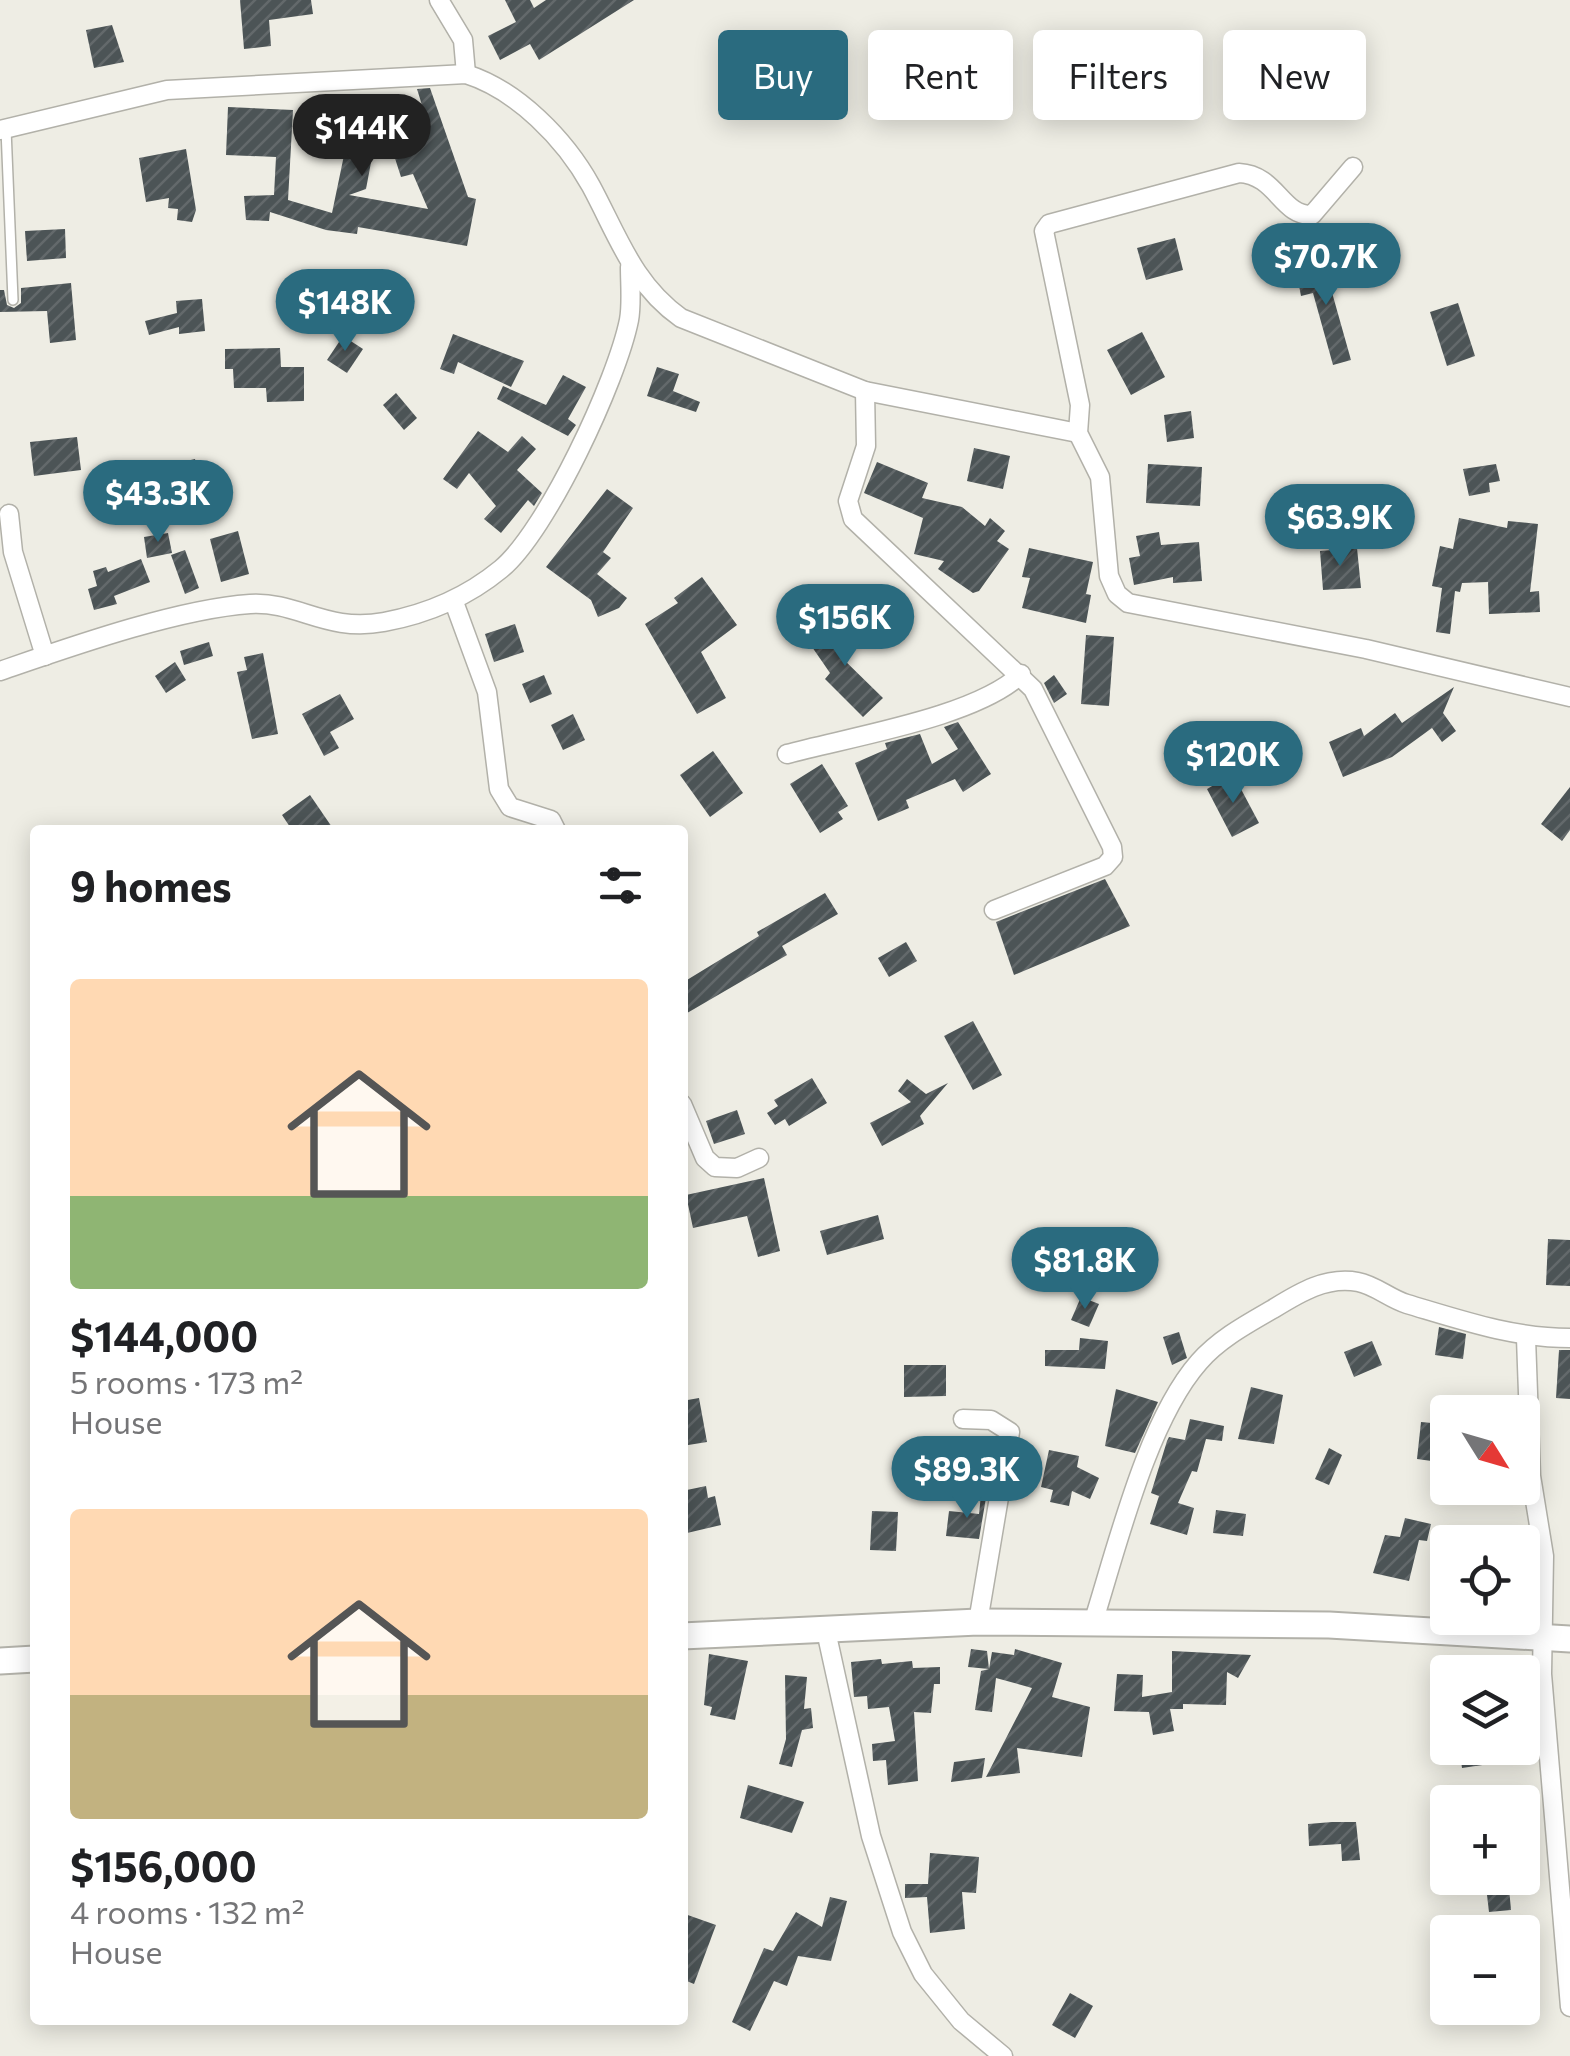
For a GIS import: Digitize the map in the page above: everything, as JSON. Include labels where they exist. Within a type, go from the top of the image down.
[{"type":"street","points":[[439,0],[463,40],[466,74]]},
{"type":"street","points":[[3,130],[167,90],[466,74],[489,82],[562,144],[588,182],[630,267],[656,301],[681,318],[866,391],[1078,433]]},
{"type":"street","points":[[1353,167],[1336,192],[1312,215],[1298,213],[1263,178],[1239,174],[1047,226],[1043,240],[1080,405],[1078,433],[1100,477],[1109,576],[1117,594],[1128,603],[1366,649],[1570,697]]},
{"type":"street","points":[[0,672],[201,611],[250,604],[288,610],[336,626],[384,622],[454,602],[503,568],[531,533],[559,485],[620,352],[630,317],[630,267]]},
{"type":"street","points":[[866,391],[868,433],[863,462],[849,491],[848,510],[860,526],[1021,674],[1044,706],[1113,856],[1105,866],[994,910]]},
{"type":"street","points":[[9,514],[17,566],[45,656]]},
{"type":"street","points":[[454,602],[487,692],[499,789],[510,807],[550,820],[553,825]]},
{"type":"street","points":[[787,754],[965,706],[995,695],[1021,674]]},
{"type":"street","points":[[688,1118],[714,1167],[737,1168],[759,1158]]},
{"type":"street","points":[[1094,1623],[1163,1421],[1200,1359],[1230,1334],[1304,1290],[1337,1281],[1356,1282],[1406,1304],[1526,1338],[1570,1338]]},
{"type":"street","points":[[1526,1338],[1531,1476],[1544,1556],[1542,1674],[1570,2006]]},
{"type":"street","points":[[963,1418],[991,1420],[1010,1432],[978,1622]]},
{"type":"street","points":[[688,1636],[978,1622],[1329,1625],[1570,1638]]},
{"type":"street","points":[[826,1631],[854,1770],[902,1932],[932,1986],[961,2021],[1004,2056]]},
{"type":"street","points":[[0,1661],[30,1659]]},
{"type":"lane","points":[[3,130],[13,300]]},
{"type":"building","points":[[240,0],[311,0],[313,14],[269,20],[271,46],[244,49]]},
{"type":"building","points":[[505,0],[530,0],[534,8],[546,0],[634,0],[539,60],[530,44],[500,60],[488,36],[516,22]]},
{"type":"building","points":[[112,25],[124,62],[94,68],[86,30]]},
{"type":"building","points":[[430,88],[468,197],[476,199],[467,246],[358,227],[357,234],[326,230],[270,212],[269,221],[246,220],[244,196],[274,195],[276,157],[226,155],[228,107],[293,110],[288,200],[332,213],[348,136],[375,141],[366,189],[349,195],[428,209],[413,174],[401,177],[391,146],[429,128],[417,89]]},
{"type":"building","points":[[186,149],[196,210],[192,222],[177,220],[178,209],[168,208],[169,198],[146,202],[139,158]]},
{"type":"building","points":[[65,229],[66,258],[27,261],[25,231]]},
{"type":"building","points":[[1175,238],[1183,270],[1146,280],[1137,248]]},
{"type":"building","points":[[1332,263],[1336,288],[1331,289],[1351,360],[1333,365],[1313,293],[1301,296],[1296,270]]},
{"type":"building","points":[[71,283],[76,340],[50,343],[47,311],[0,312],[0,290],[4,290],[7,305],[14,308],[21,303],[21,288]]},
{"type":"building","points":[[202,299],[205,331],[179,334],[179,327],[149,335],[145,321],[177,313],[176,301]]},
{"type":"building","points":[[1458,303],[1475,356],[1447,366],[1430,312]]},
{"type":"building","points":[[1142,332],[1165,377],[1131,395],[1107,350]]},
{"type":"building","points":[[453,334],[524,361],[511,387],[458,362],[454,374],[440,369]]},
{"type":"building","points":[[343,336],[363,349],[347,373],[327,360]]},
{"type":"building","points":[[280,348],[281,367],[304,367],[304,401],[267,402],[266,388],[234,388],[233,369],[225,369],[225,349]]},
{"type":"building","points":[[657,367],[679,374],[673,391],[700,402],[696,412],[647,396]]},
{"type":"building","points":[[563,375],[586,387],[568,419],[576,425],[568,436],[497,399],[503,386],[546,405]]},
{"type":"building","points":[[396,393],[417,418],[404,430],[383,405]]},
{"type":"building","points":[[1191,411],[1194,438],[1167,442],[1164,415]]},
{"type":"building","points":[[478,431],[508,452],[522,436],[536,449],[517,470],[542,493],[534,506],[528,500],[501,533],[484,519],[496,506],[469,473],[457,489],[443,479]]},
{"type":"building","points":[[77,437],[81,470],[34,476],[30,442]]},
{"type":"building","points":[[974,448],[1010,456],[1003,489],[967,481]]},
{"type":"building","points":[[195,459],[202,491],[172,498],[170,487],[141,491],[138,467],[152,469]]},
{"type":"building","points":[[877,462],[928,483],[922,498],[962,507],[985,526],[990,518],[1005,531],[997,541],[1009,549],[979,591],[973,593],[938,569],[944,561],[914,554],[923,518],[864,493]]},
{"type":"building","points":[[1148,464],[1202,467],[1200,506],[1146,503]]},
{"type":"building","points":[[1496,464],[1500,481],[1489,483],[1490,492],[1469,496],[1463,469]]},
{"type":"building","points":[[607,489],[633,508],[603,552],[611,558],[597,574],[627,598],[619,608],[598,617],[591,600],[546,567]]},
{"type":"building","points":[[1459,518],[1507,528],[1508,521],[1538,524],[1530,592],[1539,591],[1540,612],[1489,614],[1488,582],[1462,583],[1460,592],[1455,591],[1450,634],[1436,632],[1442,588],[1432,586],[1440,546],[1453,549]]},
{"type":"building","points":[[238,531],[249,574],[221,582],[210,539]]},
{"type":"building","points":[[1159,532],[1161,545],[1199,542],[1202,581],[1173,583],[1173,577],[1134,585],[1129,558],[1140,556],[1136,536]]},
{"type":"building","points":[[168,533],[172,553],[147,558],[144,537]]},
{"type":"building","points":[[1029,548],[1093,562],[1086,594],[1091,595],[1086,623],[1022,608],[1030,578],[1022,577]]},
{"type":"building","points":[[1357,548],[1361,588],[1323,590],[1320,551]]},
{"type":"building","points":[[185,550],[199,588],[185,594],[171,555]]},
{"type":"building","points":[[141,559],[150,582],[114,596],[117,604],[94,610],[88,589],[97,586],[93,571],[106,567],[108,572]]},
{"type":"building","points":[[702,577],[737,625],[701,652],[726,698],[697,714],[645,624],[678,603],[674,598]]},
{"type":"building","points":[[845,619],[859,637],[837,653],[883,698],[863,717],[825,679],[830,673],[810,644]]},
{"type":"building","points":[[515,624],[524,652],[494,662],[485,634]]},
{"type":"building","points":[[1086,635],[1114,637],[1109,706],[1081,704]]},
{"type":"building","points":[[209,642],[213,656],[184,665],[180,651]]},
{"type":"building","points":[[263,653],[278,734],[252,739],[237,672],[247,670],[244,657]]},
{"type":"building","points":[[175,662],[186,680],[166,693],[155,676]]},
{"type":"building","points":[[544,675],[552,694],[530,703],[522,684]]},
{"type":"building","points":[[1054,675],[1067,694],[1054,703],[1044,683]]},
{"type":"building","points":[[1454,687],[1443,713],[1456,731],[1442,742],[1432,728],[1392,757],[1343,777],[1329,742],[1361,728],[1364,736],[1395,713],[1402,723]]},
{"type":"building","points":[[340,694],[354,719],[330,732],[339,748],[324,756],[302,714]]},
{"type":"building","points":[[573,714],[585,740],[563,750],[551,725]]},
{"type":"building","points":[[958,722],[991,774],[963,792],[955,779],[906,800],[909,808],[878,821],[855,763],[887,749],[885,743],[920,734],[932,764],[958,749],[944,727]]},
{"type":"building","points":[[713,751],[743,793],[710,817],[680,775]]},
{"type":"building","points":[[822,764],[848,806],[838,812],[843,819],[820,833],[790,784]]},
{"type":"building","points":[[1233,774],[1259,823],[1232,837],[1207,789]]},
{"type":"building","points":[[1570,787],[1570,830],[1562,841],[1541,824]]},
{"type":"building","points":[[310,795],[331,825],[289,825],[282,815]]},
{"type":"building","points":[[1105,879],[1130,926],[1014,975],[996,922]]},
{"type":"building","points":[[825,893],[838,914],[782,946],[787,955],[688,1013],[688,979],[759,936],[757,932]]},
{"type":"building","points":[[906,942],[917,961],[889,977],[878,958]]},
{"type":"building","points":[[973,1021],[1002,1075],[973,1090],[944,1036]]},
{"type":"building","points":[[812,1078],[827,1103],[789,1126],[785,1119],[775,1125],[767,1113],[778,1106],[774,1100]]},
{"type":"building","points":[[907,1079],[926,1094],[948,1083],[920,1116],[924,1124],[882,1146],[870,1123],[911,1102],[898,1091]]},
{"type":"building","points":[[737,1110],[745,1134],[714,1144],[706,1121]]},
{"type":"building","points":[[764,1178],[780,1251],[758,1257],[747,1216],[693,1228],[688,1195]]},
{"type":"building","points":[[878,1215],[884,1239],[827,1255],[820,1231]]},
{"type":"building","points":[[1548,1239],[1570,1240],[1570,1286],[1546,1285]]},
{"type":"building","points":[[1081,1297],[1099,1304],[1089,1327],[1071,1320]]},
{"type":"building","points":[[1439,1327],[1466,1334],[1463,1359],[1435,1355]]},
{"type":"building","points":[[1179,1332],[1187,1358],[1172,1365],[1163,1337]]},
{"type":"building","points":[[1080,1338],[1108,1341],[1105,1369],[1045,1366],[1045,1350],[1079,1350]]},
{"type":"building","points":[[1372,1341],[1382,1365],[1354,1377],[1344,1352]]},
{"type":"building","points":[[1559,1350],[1570,1350],[1570,1399],[1556,1398]]},
{"type":"building","points":[[904,1365],[946,1365],[946,1396],[904,1397]]},
{"type":"building","points":[[1251,1387],[1283,1395],[1274,1444],[1238,1439]]},
{"type":"building","points":[[1116,1389],[1158,1402],[1135,1453],[1105,1446]]},
{"type":"building","points":[[699,1398],[707,1442],[688,1445],[688,1400]]},
{"type":"building","points":[[1190,1419],[1224,1426],[1222,1441],[1206,1439],[1197,1472],[1192,1471],[1178,1503],[1194,1508],[1187,1535],[1150,1524],[1159,1496],[1151,1493],[1167,1441],[1169,1437],[1185,1440]]},
{"type":"building","points":[[1421,1422],[1430,1423],[1430,1461],[1417,1459]]},
{"type":"building","points":[[1329,1448],[1342,1455],[1329,1485],[1315,1479]]},
{"type":"building","points":[[1049,1450],[1079,1456],[1077,1467],[1099,1478],[1090,1499],[1072,1491],[1069,1506],[1050,1502],[1053,1490],[1041,1487]]},
{"type":"building","points":[[982,1485],[988,1486],[979,1539],[946,1536],[949,1511],[979,1514]]},
{"type":"building","points":[[706,1486],[708,1498],[715,1496],[721,1525],[688,1533],[688,1490]]},
{"type":"building","points":[[1216,1510],[1246,1514],[1243,1536],[1213,1533]]},
{"type":"building","points":[[872,1511],[898,1512],[896,1551],[870,1550]]},
{"type":"building","points":[[1405,1518],[1431,1524],[1427,1541],[1419,1540],[1409,1581],[1373,1573],[1385,1535],[1400,1537]]},
{"type":"building","points":[[971,1649],[987,1651],[989,1669],[968,1667]]},
{"type":"building","points":[[1015,1649],[1062,1663],[1052,1697],[1090,1707],[1082,1757],[1017,1748],[1020,1773],[986,1777],[1032,1688],[996,1678],[992,1712],[975,1710],[981,1671],[989,1669],[992,1652],[1014,1655]]},
{"type":"building","points":[[1172,1651],[1251,1655],[1238,1678],[1227,1672],[1226,1705],[1183,1704],[1183,1709],[1170,1709],[1174,1731],[1153,1735],[1149,1712],[1114,1711],[1117,1674],[1143,1675],[1142,1697],[1172,1692]]},
{"type":"building","points":[[709,1654],[748,1661],[735,1720],[710,1715],[712,1707],[704,1705]]},
{"type":"building","points":[[881,1659],[882,1664],[912,1661],[913,1668],[940,1667],[940,1684],[934,1684],[931,1713],[914,1712],[918,1781],[888,1785],[886,1760],[873,1761],[872,1744],[895,1741],[889,1707],[868,1709],[867,1696],[854,1697],[851,1662]]},
{"type":"building","points":[[785,1675],[807,1677],[804,1709],[811,1708],[813,1728],[802,1730],[792,1767],[779,1764],[786,1739]]},
{"type":"building","points":[[985,1758],[982,1778],[951,1782],[954,1762]]},
{"type":"building","points":[[748,1785],[804,1802],[792,1833],[740,1818]]},
{"type":"building","points":[[1356,1822],[1360,1860],[1342,1861],[1341,1844],[1309,1846],[1308,1824]]},
{"type":"building","points":[[930,1853],[979,1857],[976,1893],[962,1892],[965,1929],[930,1933],[927,1897],[905,1898],[905,1884],[928,1884]]},
{"type":"building","points":[[1487,1895],[1510,1895],[1511,1910],[1489,1912]]},
{"type":"building","points":[[830,1897],[847,1901],[831,1961],[798,1956],[787,1986],[774,1981],[750,2031],[732,2022],[764,1948],[773,1951],[796,1912],[822,1927]]},
{"type":"building","points":[[688,1915],[716,1925],[694,1984],[688,1982]]},
{"type":"building","points":[[1070,1993],[1093,2006],[1075,2038],[1052,2025]]}]
